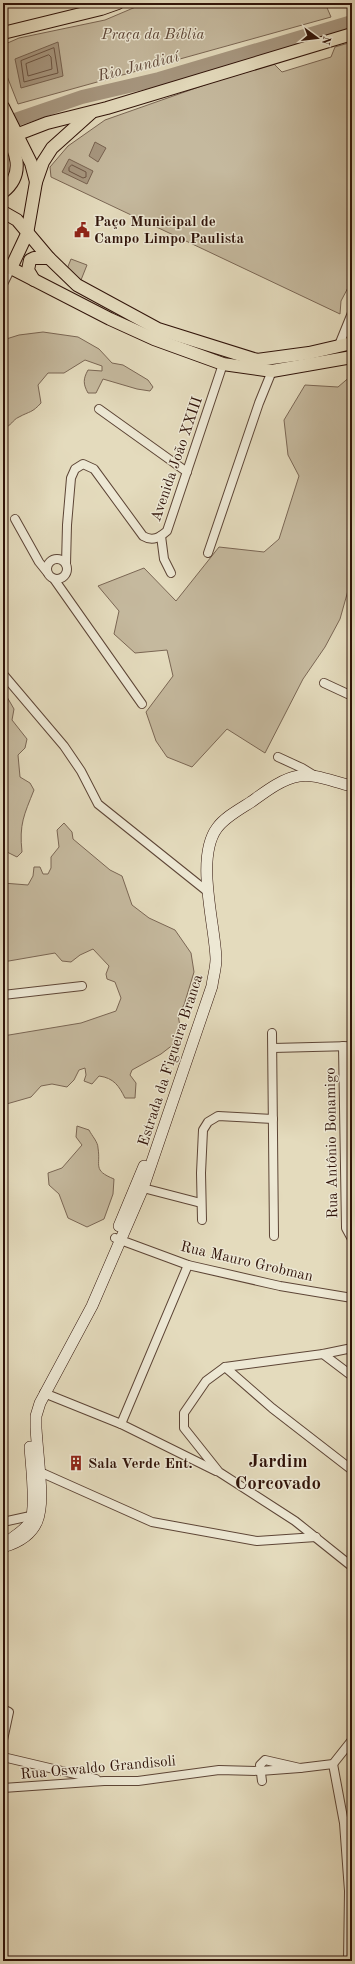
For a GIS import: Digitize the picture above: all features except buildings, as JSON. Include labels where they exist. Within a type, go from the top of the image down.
[{"type":"main road","points":[[3,33],[101,9],[118,3]]},
{"type":"main road","points":[[10,133],[93,112],[352,34]]},
{"type":"main road","points":[[3,192],[10,187],[18,171],[16,156],[4,108]]},
{"type":"main road","points":[[93,112],[52,148],[43,162],[36,182],[27,234],[5,265],[154,339],[223,364],[272,371],[352,357]]},
{"type":"main road","points":[[10,133],[30,163],[36,182]]},
{"type":"main road","points":[[18,171],[36,182]]},
{"type":"main road","points":[[3,212],[16,220],[49,258],[77,285],[158,329],[243,357],[258,360],[309,353],[352,343]]},
{"type":"main road","points":[[34,280],[28,270],[30,260],[34,258],[49,258]]},
{"type":"main road","points":[[335,359],[339,345]]},
{"type":"main road","name":"Estrada da Figueira Branca","points":[[3,1547],[14,1544],[29,1535],[42,1502],[36,1422],[44,1393],[92,1306],[168,1115],[212,986],[216,960],[208,892],[208,856],[210,840],[218,827],[228,817],[283,781],[299,776],[316,777],[352,786]]},
{"type":"main road","points":[[36,1515],[29,1433],[31,1411],[38,1391],[84,1308],[118,1239]]},
{"type":"street","points":[[3,284],[5,265]]},
{"type":"street","points":[[339,345],[352,313]]},
{"type":"street","name":"Avenida João XXIII","points":[[66,564],[66,540],[71,478],[75,469],[83,464],[94,468],[144,536],[148,539],[161,536],[167,531],[223,364]]},
{"type":"street","points":[[208,553],[259,403],[272,371]]},
{"type":"street","points":[[100,409],[187,472]]},
{"type":"street","points":[[15,519],[47,572],[54,579],[142,704]]},
{"type":"street","points":[[161,536],[164,559],[171,573]]},
{"type":"street","name":"Avenida João XXIII","points":[[54,560],[66,540]]},
{"type":"street","points":[[36,555],[63,561],[66,564],[67,568],[65,575],[58,579],[54,579]]},
{"type":"street","points":[[47,572],[48,565],[54,560]]},
{"type":"street","points":[[3,674],[64,746],[81,771],[98,804],[208,892]]},
{"type":"street","points":[[324,683],[352,696]]},
{"type":"street","points":[[278,757],[310,772],[316,777]]},
{"type":"street","points":[[3,995],[82,986]]},
{"type":"street","points":[[272,1033],[274,1236]]},
{"type":"street","name":"Rua Antônio Bonamigo","points":[[343,1046],[346,1228],[352,1239]]},
{"type":"street","points":[[273,1048],[352,1046]]},
{"type":"street","points":[[202,1220],[203,1130],[208,1122],[218,1116],[273,1119]]},
{"type":"street","points":[[139,1188],[201,1203]]},
{"type":"street","name":"Rua Mauro Grobman","points":[[118,1239],[188,1265],[280,1286],[352,1298]]},
{"type":"street","points":[[121,1424],[188,1265]]},
{"type":"street","points":[[219,1472],[184,1428],[182,1421],[184,1413],[206,1381],[224,1367],[323,1354],[352,1348]]},
{"type":"street","points":[[340,1350],[343,1369]]},
{"type":"street","points":[[323,1354],[352,1376]]},
{"type":"street","points":[[224,1367],[352,1470]]},
{"type":"street","points":[[44,1393],[121,1424],[219,1472],[295,1521],[350,1565]]},
{"type":"street","points":[[40,1472],[152,1522],[257,1541],[316,1537]]},
{"type":"street","points":[[3,1522],[36,1515]]},
{"type":"street","points":[[3,1709],[9,1712],[3,1740]]},
{"type":"street","points":[[262,1781],[260,1765],[264,1760],[300,1768],[333,1764],[352,1740]]},
{"type":"street","points":[[3,1758],[104,1781]]},
{"type":"street","points":[[333,1764],[344,1831],[349,1891],[348,1961]]},
{"type":"street","name":"Rua Oswaldo Grandisoli","points":[[3,1788],[104,1781],[138,1781],[219,1770],[260,1771],[300,1768]]},
{"type":"green space","name":"Praça da Bíblia","points":[[145,3],[325,3],[331,17],[18,104],[3,66],[3,45],[19,38],[105,20]]},
{"type":"green space","points":[[352,42],[352,280],[341,301],[340,314],[51,177],[50,167],[68,146],[105,120],[213,82],[274,64],[282,72],[331,57],[335,47]]},
{"type":"green space","points":[[71,259],[87,265],[81,280],[67,269]]},
{"type":"green space","points":[[43,332],[78,337],[99,349],[112,363],[123,365],[148,380],[153,387],[150,391],[137,389],[103,379],[96,393],[88,393],[84,382],[88,370],[102,371],[102,366],[85,360],[64,373],[48,373],[38,385],[41,403],[33,410],[17,418],[8,426],[3,428],[3,340],[19,335]]},
{"type":"green space","points":[[352,375],[352,557],[349,587],[340,619],[325,647],[303,679],[265,753],[227,729],[192,767],[167,757],[156,741],[146,712],[173,676],[167,650],[135,653],[114,634],[119,611],[98,586],[144,568],[176,601],[219,547],[264,552],[279,539],[299,476],[288,455],[284,420],[305,385],[338,387]]},
{"type":"green space","points":[[3,690],[14,709],[12,720],[27,739],[25,748],[18,755],[20,777],[30,783],[34,790],[23,820],[21,834],[22,852],[17,857],[3,850]]},
{"type":"green space","points":[[64,823],[72,832],[73,839],[110,870],[122,876],[132,905],[149,918],[175,930],[191,953],[194,972],[184,1005],[178,1015],[180,1026],[174,1044],[161,1054],[132,1070],[130,1075],[136,1083],[135,1098],[125,1098],[115,1083],[104,1077],[99,1076],[92,1084],[84,1081],[86,1075],[85,1068],[79,1070],[74,1080],[67,1087],[52,1084],[41,1086],[31,1097],[3,1105],[3,1036],[81,1023],[116,1011],[121,998],[115,982],[107,979],[106,974],[109,966],[93,949],[80,955],[71,962],[62,961],[55,953],[3,962],[3,883],[28,885],[33,876],[34,867],[40,867],[43,874],[48,874],[51,868],[51,857],[59,847],[57,830]]},
{"type":"green space","points":[[77,1126],[89,1130],[98,1146],[100,1170],[107,1176],[114,1179],[113,1194],[104,1219],[87,1227],[68,1218],[59,1194],[49,1185],[48,1173],[62,1168],[82,1145],[76,1137]]},
{"type":"water","points":[[58,42],[63,76],[21,88],[15,59]]},
{"type":"water","points":[[95,142],[106,148],[98,162],[89,156]]},
{"type":"water","points":[[69,159],[93,171],[87,184],[62,172]]},
{"type":"waterway","name":"Rio Jundiaí","points":[[3,124],[82,97],[159,79],[352,22]]},
{"type":"place","name":"Paço Municipal de Campo Limpo Paulista","points":[[82,230]]},
{"type":"place","name":"Sala Verde Ent.","points":[[76,1463]]},
{"type":"district","name":"Jardim Corcovado","points":[[278,1471]]}]
